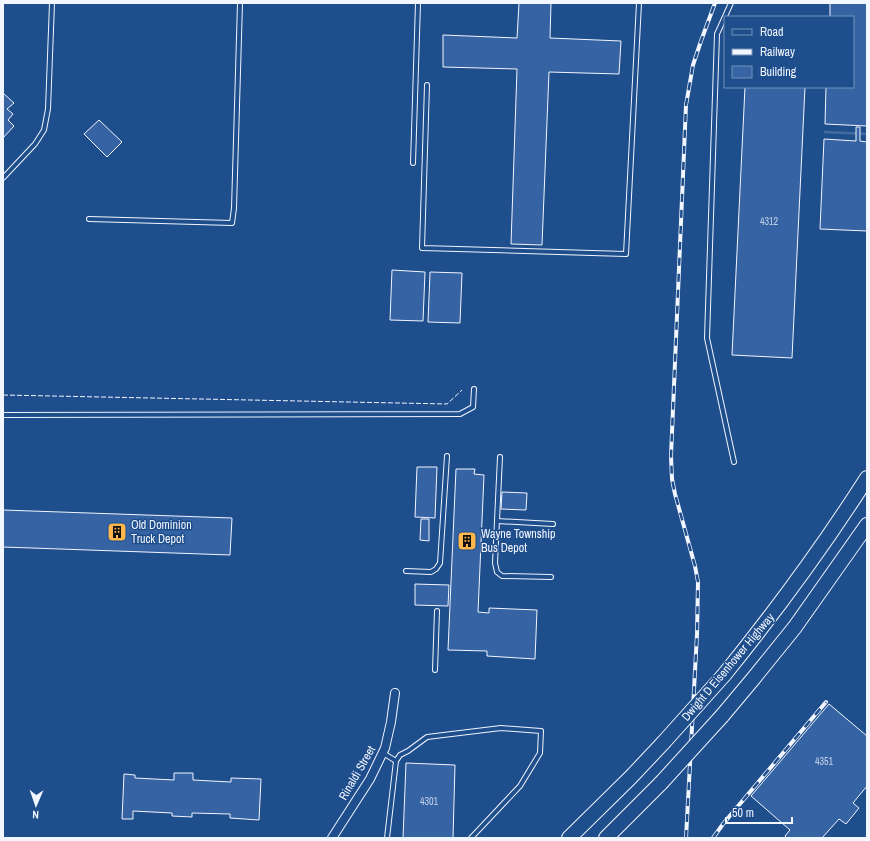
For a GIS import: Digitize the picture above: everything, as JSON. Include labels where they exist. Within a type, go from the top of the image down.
[{"type":"highway","name":"Dwight D Eisenhower Highway","points":[[569,838],[664,743],[724,675],[788,592],[842,517],[867,478]]},
{"type":"highway","name":"Dwight D Eisenhower Highway","points":[[606,838],[661,783],[722,716],[753,679],[795,626],[839,566],[867,524]]},
{"type":"street","name":"Rinaldi Street","points":[[332,838],[370,779],[386,748],[395,693]]},
{"type":"lane","points":[[3,178],[35,144],[44,130],[48,109],[52,3]]},
{"type":"lane","points":[[89,219],[232,223],[234,208],[240,3]]},
{"type":"lane","points":[[413,163],[418,3]]},
{"type":"lane","points":[[427,85],[422,248],[626,254],[639,3]]},
{"type":"lane","points":[[725,16],[731,3]]},
{"type":"lane","points":[[724,18],[717,34],[707,338],[734,462]]},
{"type":"lane","points":[[3,416],[460,414],[473,407],[474,390]]},
{"type":"lane","points":[[406,571],[431,572],[436,569],[440,562],[447,456]]},
{"type":"lane","points":[[500,457],[495,563],[497,572],[502,576],[551,577]]},
{"type":"lane","points":[[497,521],[553,524]]},
{"type":"lane","points":[[435,670],[437,611]]},
{"type":"lane","points":[[387,838],[396,761],[400,755],[427,737],[501,728],[541,730],[540,753],[520,786],[471,838]]},
{"type":"lane","points":[[383,753],[396,761]]},
{"type":"building","points":[[519,3],[551,3],[550,38],[621,41],[619,74],[549,72],[542,245],[511,244],[517,69],[443,67],[443,35],[517,38]]},
{"type":"building","points":[[830,3],[867,3],[867,126],[825,124],[826,88],[854,88],[854,16],[830,16]]},
{"type":"building","points":[[745,88],[805,88],[792,358],[732,355]]},
{"type":"building","points":[[3,93],[14,103],[7,109],[13,114],[8,120],[14,126],[3,138]]},
{"type":"building","points":[[99,120],[122,142],[107,157],[84,134]]},
{"type":"building","points":[[856,127],[860,127],[860,141],[867,142],[867,231],[820,229],[824,139],[856,141]]},
{"type":"building","points":[[392,270],[425,272],[423,321],[390,320]]},
{"type":"building","points":[[430,272],[462,273],[460,323],[428,322]]},
{"type":"building","points":[[417,467],[437,467],[435,518],[415,517]]},
{"type":"building","name":"Wayne Township Bus Depot","points":[[456,469],[475,469],[474,474],[484,475],[478,612],[489,613],[489,608],[537,610],[535,659],[487,656],[487,651],[448,650]]},
{"type":"building","points":[[502,492],[527,493],[526,510],[501,509]]},
{"type":"building","name":"Old Dominion Truck Depot","points":[[3,510],[232,518],[230,555],[3,547]]},
{"type":"building","points":[[421,519],[429,519],[429,541],[420,540]]},
{"type":"building","points":[[415,584],[449,585],[448,606],[415,605]]},
{"type":"building","points":[[829,704],[867,736],[867,786],[853,803],[859,808],[846,824],[839,819],[822,838],[787,838],[785,836],[790,830],[751,796]]},
{"type":"building","points":[[406,763],[455,765],[453,838],[403,838]]},
{"type":"building","points":[[174,773],[193,773],[193,780],[231,782],[231,778],[261,779],[259,820],[230,818],[230,814],[192,813],[192,817],[172,816],[172,813],[133,811],[133,819],[122,819],[124,774],[135,775],[135,778],[174,780]]},
{"type":"waterway","points":[[825,132],[867,134]]},
{"type":"railway","points":[[686,838],[697,634],[698,582],[675,494],[672,479],[671,456],[686,105],[693,65],[715,3]]},
{"type":"railway","points":[[713,838],[723,824],[826,702]]},
{"type":"fence","points":[[3,395],[447,404],[462,390]]},
{"type":"place","name":"Old Dominion Truck Depot","points":[[117,532]]},
{"type":"place","name":"Wayne Township Bus Depot","points":[[467,541]]}]
